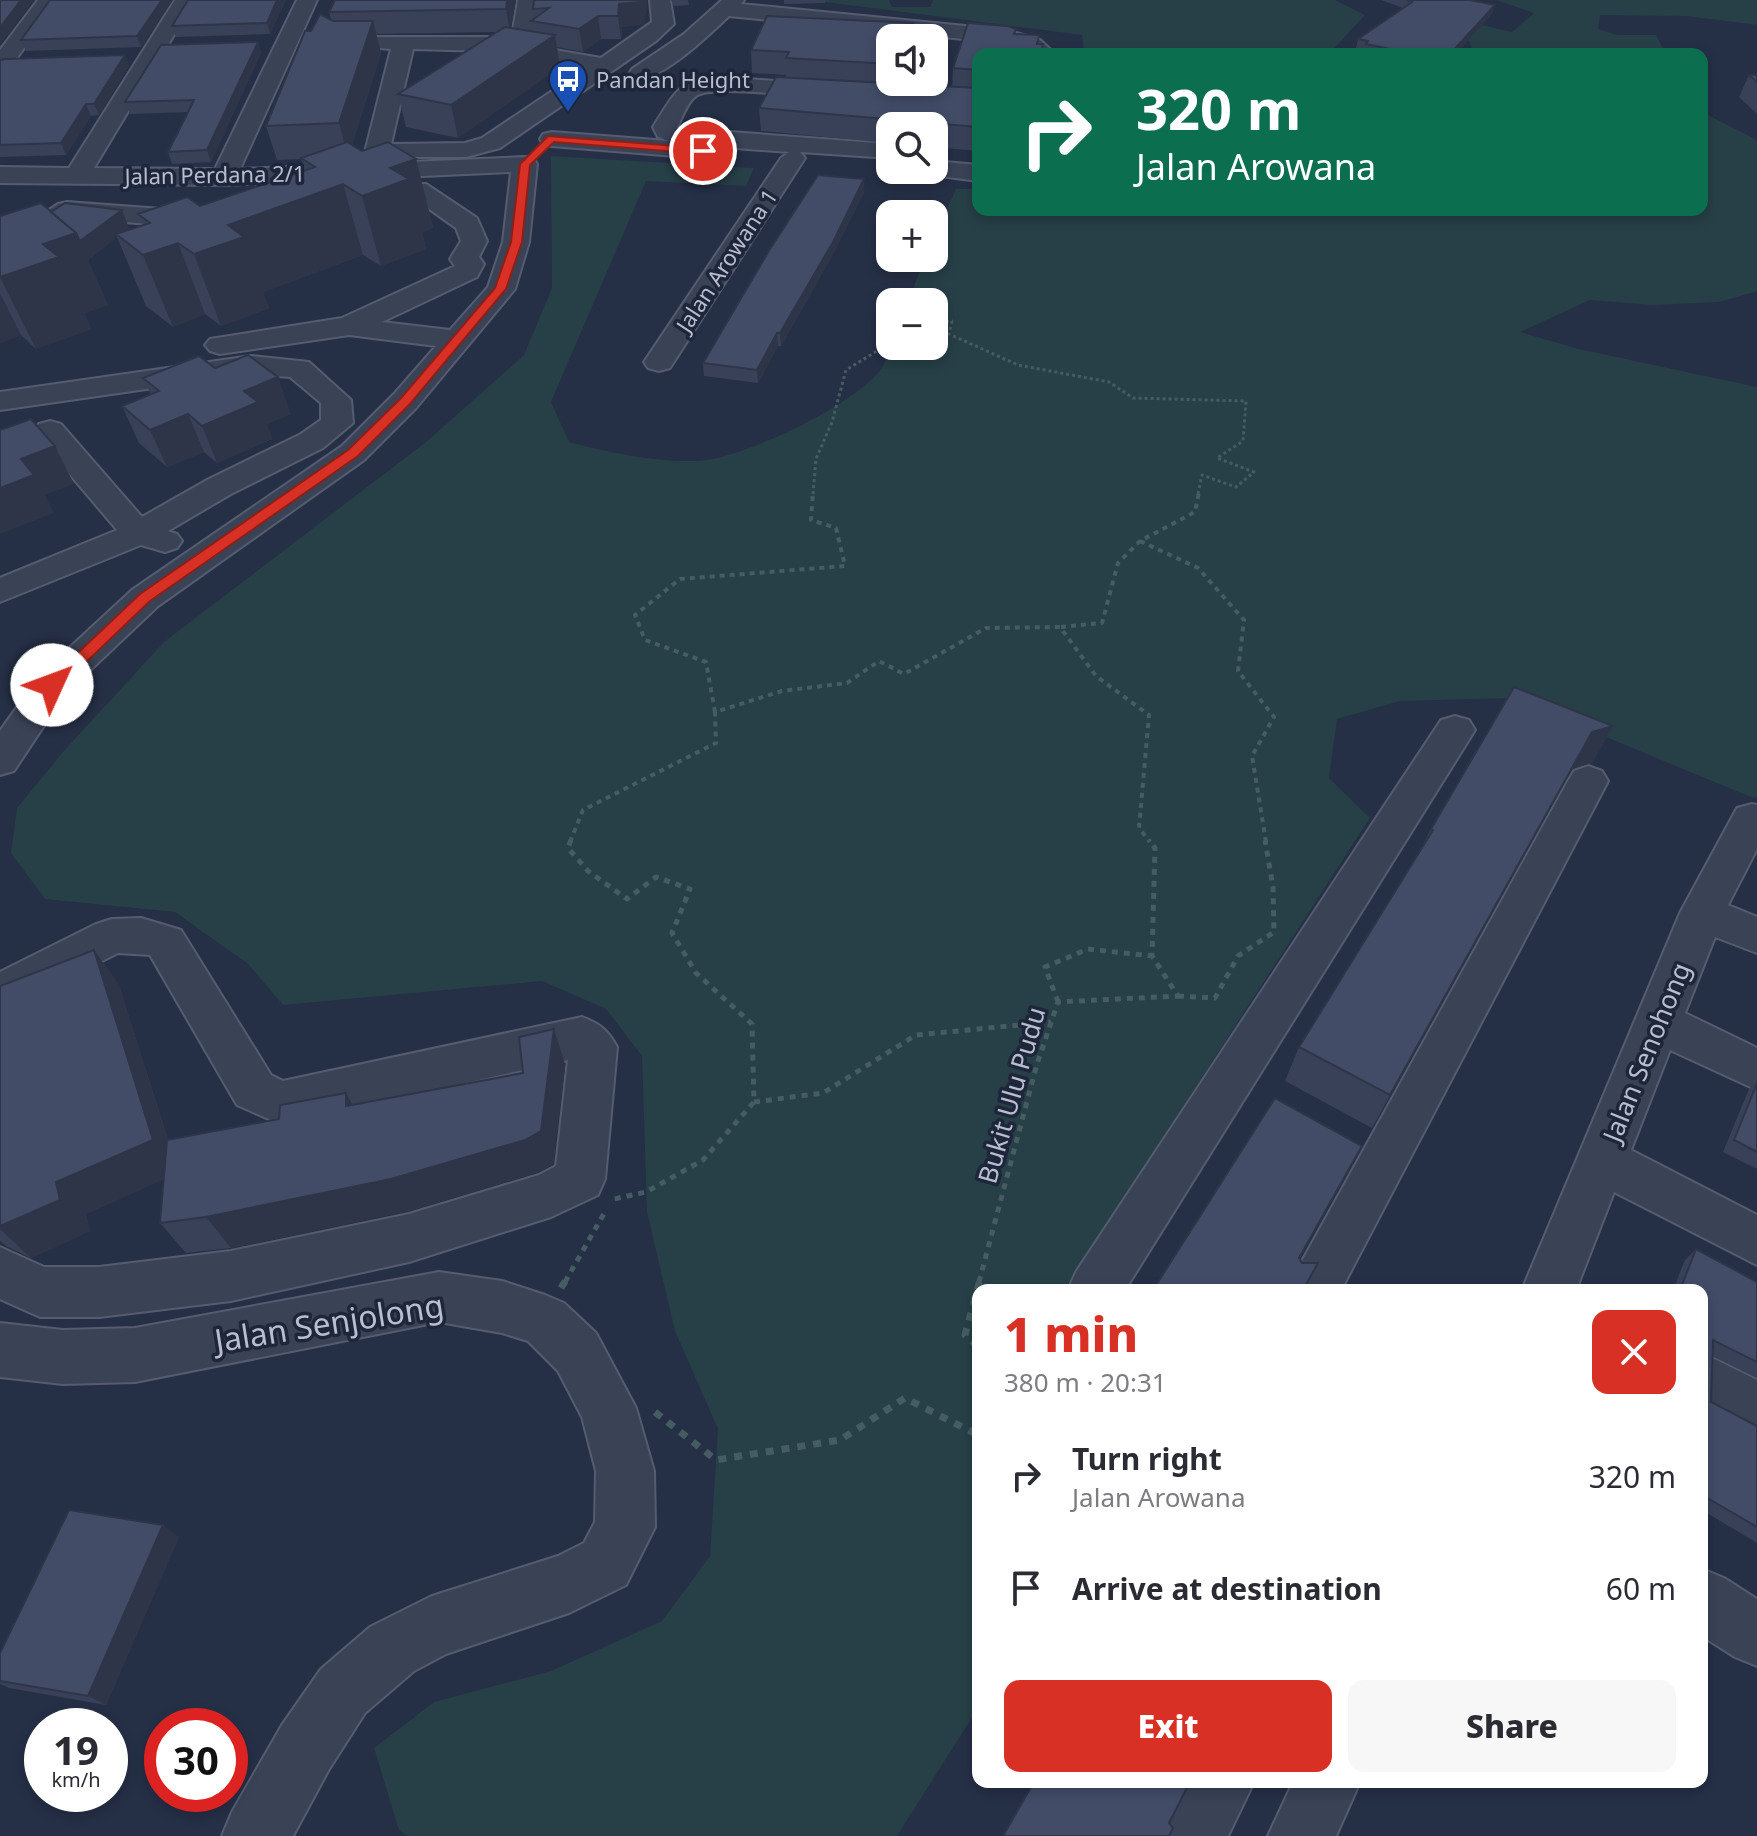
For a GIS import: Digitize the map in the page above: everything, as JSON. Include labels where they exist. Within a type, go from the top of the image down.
[{"type":"street","points":[[2,60],[49,0]]},
{"type":"street","points":[[77,175],[185,0]]},
{"type":"street","points":[[224,177],[307,0]]},
{"type":"street","points":[[521,49],[528,0]]},
{"type":"street","points":[[404,42],[377,152],[466,150],[491,143],[663,24],[660,0]]},
{"type":"street","points":[[357,43],[487,44],[602,65],[636,76],[692,39],[729,4],[767,13],[876,28]]},
{"type":"street","points":[[754,38],[767,13]]},
{"type":"street","points":[[829,33],[876,34]]},
{"type":"street","points":[[948,35],[1006,37],[1036,48]]},
{"type":"street","points":[[257,44],[285,43]]},
{"type":"street","points":[[121,57],[185,46]]},
{"type":"street","points":[[2,60],[33,60]]},
{"type":"street","points":[[792,79],[876,83]]},
{"type":"street","points":[[876,148],[679,137],[667,132],[665,127],[687,92],[716,85],[946,100]]},
{"type":"street","points":[[757,88],[738,124],[751,136],[876,148]]},
{"type":"street","points":[[0,761],[52,685],[145,598],[353,453],[405,401],[501,289],[516,242],[525,164],[572,122]]},
{"type":"street","points":[[552,139],[876,165]]},
{"type":"street","points":[[948,155],[972,156]]},
{"type":"street","name":"Jalan Arowana 1","points":[[659,362],[793,158]]},
{"type":"street","name":"Jalan Perdana 2/1","points":[[0,175],[224,177],[525,164]]},
{"type":"street","points":[[948,170],[972,172]]},
{"type":"street","points":[[417,189],[468,224],[474,241],[464,259]]},
{"type":"street","points":[[0,255],[67,210],[175,218]]},
{"type":"street","points":[[349,326],[467,271],[470,264],[464,259],[445,259],[383,280]]},
{"type":"street","points":[[264,338],[357,293]]},
{"type":"street","points":[[0,378],[349,326],[455,340]]},
{"type":"street","points":[[0,401],[251,365],[298,368],[336,400],[337,423],[312,441],[219,487],[138,534],[0,591]]},
{"type":"street","points":[[50,431],[138,534],[208,553]]},
{"type":"street","points":[[1099,1284],[1455,730]]},
{"type":"street","points":[[1316,1284],[1588,781]]},
{"type":"street","name":"Jalan Senohong","points":[[1551,1284],[1702,913],[1752,819]]},
{"type":"street","points":[[1702,913],[1757,936]]},
{"type":"street","points":[[0,993],[112,936],[141,935],[165,942],[254,1090],[280,1103],[582,1037],[593,1047],[580,1179],[551,1194],[409,1238],[231,1276],[99,1292],[40,1292],[0,1272]]},
{"type":"street","points":[[1658,1022],[1757,1070]]},
{"type":"street","points":[[1601,1160],[1757,1241]]},
{"type":"street","name":"Jalan Senjolong","points":[[0,1350],[63,1357],[135,1355],[439,1297],[502,1307],[545,1321],[577,1352],[608,1408],[625,1471],[625,1527],[605,1564],[569,1583],[432,1627],[392,1649],[343,1691],[305,1748],[256,1836]]},
{"type":"street","points":[[1708,1383],[1757,1411]]},
{"type":"street","points":[[1708,1604],[1757,1635]]},
{"type":"street","points":[[1192,1836],[1218,1788]]},
{"type":"street","points":[[1302,1836],[1324,1788]]},
{"type":"path","points":[[715,712],[782,691],[847,683],[879,661],[904,674],[986,628],[1102,623],[1118,563],[1140,541],[1195,512],[1202,475],[1236,487],[1254,472],[1217,458],[1243,441],[1246,401],[1133,398],[1109,382],[1018,365],[949,334],[952,321],[948,321]]},
{"type":"path","points":[[754,1102],[752,1024],[696,973],[672,933],[690,889],[656,877],[627,899],[588,871],[568,848],[583,810],[716,743],[715,712],[706,662],[645,640],[635,615],[680,579],[845,566],[836,528],[811,520],[816,459],[832,422],[846,370],[876,352]]},
{"type":"path","name":"Bukit Ulu Pudu","points":[[979,1284],[1037,1064],[1058,1002],[1178,996],[1215,998],[1238,956],[1274,932],[1273,887],[1252,756],[1274,717],[1238,671],[1244,620],[1198,568],[1140,541]]},
{"type":"path","points":[[1060,627],[1096,676],[1149,715],[1139,828],[1155,848],[1152,956],[1178,996]]},
{"type":"path","points":[[1058,1002],[1045,967],[1088,949],[1152,956]]},
{"type":"path","points":[[545,1321],[575,1260],[614,1198],[646,1192],[703,1160],[754,1102],[823,1093],[916,1035],[1052,1022]]},
{"type":"path","name":"Bukit Ulu Pudu","points":[[972,1309],[965,1335],[972,1341]]},
{"type":"path","points":[[653,1411],[716,1460],[840,1440],[905,1398],[972,1432]]},
{"type":"shaded area","points":[[810,0],[889,0],[892,7],[930,7],[933,0],[1335,0],[1365,15],[1335,48],[1083,48],[1082,35]]},
{"type":"shaded area","points":[[1496,0],[1757,0],[1757,25],[1685,16],[1600,15],[1598,29],[1618,35],[1656,35],[1663,48],[1472,48],[1467,36],[1474,23],[1512,32],[1534,13]]},
{"type":"shaded area","points":[[1708,115],[1757,140],[1757,291],[1720,302],[1652,305],[1590,300],[1520,332],[1579,349],[1757,387],[1757,797],[1753,798],[1512,698],[1400,701],[1337,719],[1329,778],[1370,818],[1068,1284],[972,1284],[972,1717],[897,1836],[407,1836],[399,1830],[374,1748],[434,1702],[551,1671],[662,1621],[710,1556],[718,1429],[675,1331],[647,1212],[642,1056],[606,1009],[542,981],[283,1005],[248,964],[175,912],[45,899],[11,853],[17,808],[62,753],[164,642],[426,442],[524,355],[552,288],[551,156],[754,168],[746,186],[646,181],[551,402],[569,442],[632,456],[697,461],[741,451],[796,428],[848,398],[868,383],[886,360],[948,360],[948,288],[913,288],[920,272],[948,272],[948,206],[956,189],[972,189],[972,216],[1708,216]]},
{"type":"building","points":[[0,0],[21,0],[0,28]]},
{"type":"building","points":[[50,0],[162,0],[137,36],[21,40]]},
{"type":"building","points":[[188,0],[277,0],[267,23],[172,26]]},
{"type":"building","points":[[335,0],[507,0],[506,9],[329,12]]},
{"type":"building","points":[[534,0],[641,2],[619,4],[618,16],[598,16],[579,29],[531,21],[549,8],[533,9]]},
{"type":"building","points":[[1407,0],[1470,0],[1495,5],[1456,48],[1385,48],[1358,39],[1412,2]]},
{"type":"building","points":[[320,14],[333,21],[373,21],[339,123],[266,126],[305,31],[311,31]]},
{"type":"building","points":[[767,16],[913,23],[876,24],[876,63],[786,58],[789,52],[751,50]]},
{"type":"building","points":[[968,23],[1008,26],[1016,29],[1014,34],[1039,35],[1037,44],[1043,44],[1042,48],[972,48],[972,70],[953,68]]},
{"type":"building","points":[[505,27],[555,35],[451,105],[398,94]]},
{"type":"building","points":[[258,42],[207,150],[168,152],[194,100],[125,102],[161,45]]},
{"type":"building","points":[[125,55],[94,104],[86,104],[61,143],[0,145],[0,60]]},
{"type":"building","points":[[776,77],[876,82],[876,96],[948,96],[948,86],[972,88],[972,126],[948,124],[948,112],[876,112],[876,118],[759,108]]},
{"type":"building","points":[[347,142],[362,151],[388,142],[416,159],[390,168],[409,179],[362,196],[343,184],[228,225],[244,237],[194,254],[178,243],[143,255],[116,234],[150,223],[138,214],[187,197],[200,206],[315,167],[301,158]]},
{"type":"building","points":[[818,175],[864,179],[833,242],[780,333],[777,333],[757,370],[703,363],[770,249]]},
{"type":"building","points":[[41,203],[76,233],[43,244],[59,257],[0,277],[0,216]]},
{"type":"building","points":[[65,203],[122,210],[80,241],[76,233],[51,212]]},
{"type":"building","points":[[248,355],[278,377],[244,391],[258,402],[202,426],[188,414],[150,430],[122,406],[159,391],[143,378],[199,356],[215,368]]},
{"type":"building","points":[[31,419],[55,446],[21,459],[34,475],[0,488],[0,430]]},
{"type":"building","points":[[1514,687],[1613,726],[1592,732],[1390,1095],[1299,1047],[1433,830]]},
{"type":"building","points":[[94,950],[153,1140],[56,1182],[60,1200],[0,1226],[0,986]]},
{"type":"building","points":[[554,1029],[541,1131],[525,1140],[391,1179],[206,1217],[160,1223],[167,1140],[279,1119],[280,1105],[346,1093],[346,1106],[523,1073],[519,1037]]},
{"type":"building","points":[[1757,1083],[1757,1152],[1734,1140]]},
{"type":"building","points":[[1275,1098],[1362,1146],[1299,1258],[1302,1263],[1318,1263],[1306,1284],[1157,1284]]},
{"type":"building","points":[[1696,1249],[1757,1282],[1757,1362],[1713,1340],[1711,1402],[1757,1426],[1757,1527],[1708,1498],[1708,1284],[1682,1284]]},
{"type":"building","points":[[69,1510],[163,1525],[88,1696],[0,1681],[0,1653]]},
{"type":"building","points":[[1031,1788],[1187,1788],[1169,1823],[1173,1828],[1169,1836],[1003,1836]]},
{"type":"place","name":"Pandan Height","points":[[568,113]]},
{"type":"route","points":[[52,685],[145,598],[353,453],[405,401],[501,289],[516,242],[525,164],[552,139],[703,151]]}]
